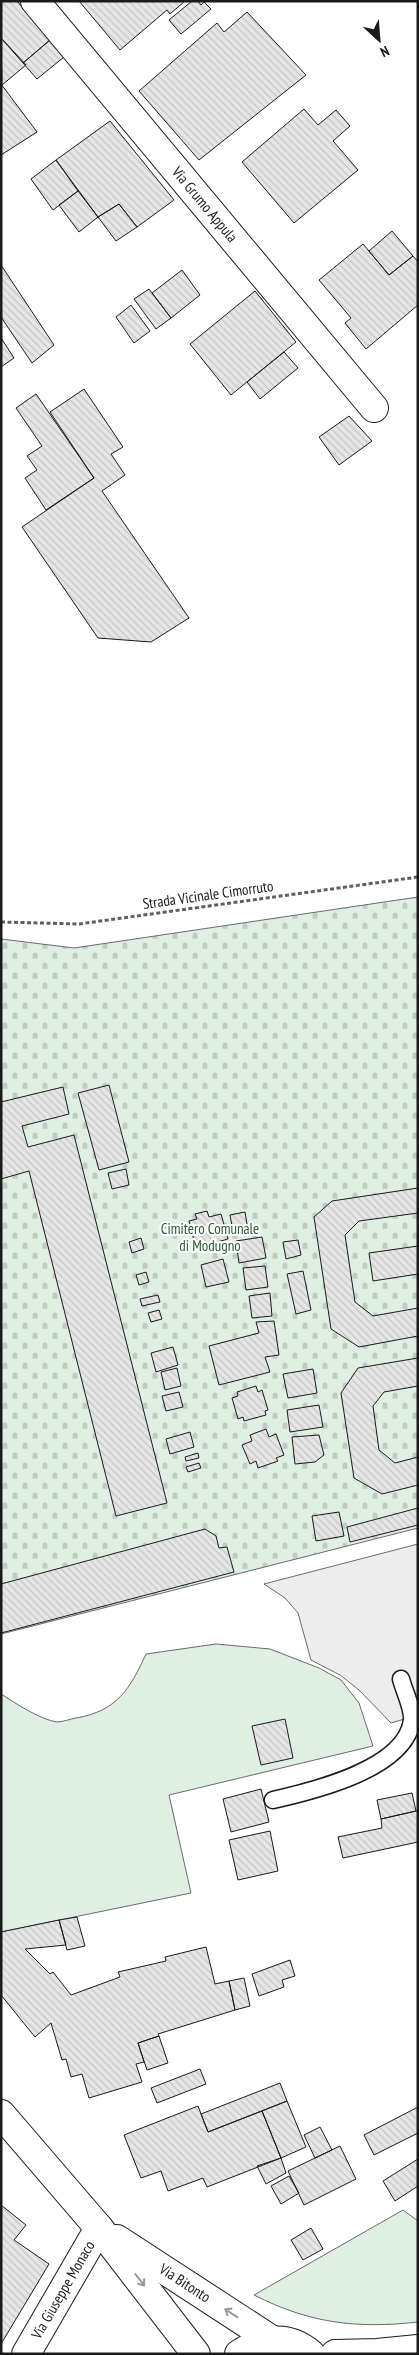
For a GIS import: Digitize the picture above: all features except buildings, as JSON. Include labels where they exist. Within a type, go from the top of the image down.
[{"type":"street","name":"Via Grumo Appula","points":[[35,1],[374,408]]},
{"type":"street","name":"Via Bitonto","points":[[1,2114],[99,2228],[196,2354]]},
{"type":"street","name":"Via Bitonto","points":[[99,2228],[272,2340]]},
{"type":"street","name":"Via Giuseppe Monaco","points":[[26,2354],[99,2228]]},
{"type":"street","points":[[240,2354],[254,2344],[272,2340],[298,2345],[310,2354]]},
{"type":"street","points":[[335,2354],[377,2353],[418,2349]]},
{"type":"lane","points":[[274,1800],[316,1790],[380,1763],[407,1738],[412,1718],[401,1679]]},
{"type":"path","name":"Strada Vicinale Cimorruto","points":[[1,922],[80,924],[418,877]]},
{"type":"green space","name":"Cimitero Comunale di Modugno","points":[[418,897],[418,1528],[1,1634],[1,939],[74,948]]},
{"type":"green space","points":[[216,1644],[270,1649],[319,1668],[341,1680],[359,1703],[373,1746],[169,1795],[191,1893],[1,1932],[1,1694],[28,1711],[51,1721],[64,1721],[90,1715],[112,1704],[128,1688],[146,1654]]},
{"type":"green space","points":[[403,2210],[418,2221],[418,2322],[374,2325],[333,2322],[294,2312],[254,2295]]},
{"type":"shaded area","points":[[418,1544],[418,1715],[391,1723],[359,1690],[340,1675],[311,1660],[298,1613],[285,1598],[264,1584]]}]
